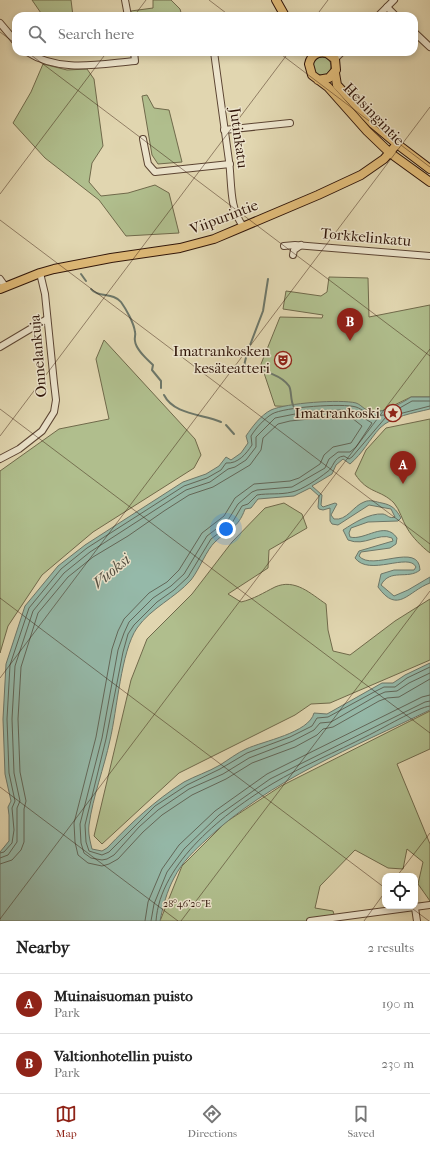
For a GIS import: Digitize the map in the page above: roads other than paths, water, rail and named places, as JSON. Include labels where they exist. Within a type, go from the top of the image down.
[{"type":"main road","points":[[276,0],[283,12]]},
{"type":"main road","points":[[310,56],[310,72],[318,80],[326,80],[335,73],[335,59],[332,56]]},
{"type":"main road","name":"Helsingintie","points":[[335,73],[337,85],[373,124],[430,169]]},
{"type":"main road","name":"Helsingintie","points":[[318,80],[333,92],[367,131],[390,153],[430,182]]},
{"type":"main road","name":"Viipurintie","points":[[2,288],[40,272],[111,258],[198,244],[318,196],[361,175],[373,168],[390,153],[397,144]]},
{"type":"street","points":[[125,0],[127,12]]},
{"type":"street","points":[[382,12],[394,0]]},
{"type":"street","points":[[387,7],[392,12]]},
{"type":"street","points":[[0,23],[12,37]]},
{"type":"street","points":[[418,36],[430,47]]},
{"type":"street","points":[[35,56],[48,62],[65,66],[135,61],[134,56]]},
{"type":"street","name":"Jutinkatu","points":[[215,56],[230,164],[233,199],[237,216],[243,226]]},
{"type":"street","points":[[335,59],[338,56]]},
{"type":"street","points":[[224,130],[290,123]]},
{"type":"street","points":[[143,139],[148,164],[155,172],[230,164]]},
{"type":"street","name":"Torkkelinkatu","points":[[292,255],[294,250],[301,245]]},
{"type":"street","name":"Torkkelinkatu","points":[[284,246],[301,245],[430,256]]},
{"type":"street","name":"Onnelankuja","points":[[0,459],[19,448],[42,431],[54,412],[56,400],[48,319],[40,272]]},
{"type":"street","points":[[0,279],[2,288]]},
{"type":"street","points":[[0,347],[48,319]]},
{"type":"street","points":[[418,907],[430,905]]},
{"type":"street","points":[[310,921],[407,909]]},
{"type":"street","points":[[415,909],[417,921]]},
{"type":"water","name":"Vuoksi","points":[[411,397],[430,397],[430,409],[404,416],[385,424],[350,464],[343,459],[336,465],[332,474],[312,486],[322,495],[321,505],[323,507],[335,503],[337,504],[331,515],[334,519],[343,518],[366,501],[385,504],[393,508],[401,518],[398,521],[368,522],[351,528],[349,533],[350,537],[356,537],[375,532],[387,531],[392,533],[397,538],[396,544],[390,548],[361,552],[359,556],[365,560],[374,561],[404,557],[412,558],[418,562],[420,570],[410,574],[394,575],[385,580],[381,585],[394,596],[408,590],[430,577],[430,583],[403,598],[397,600],[391,599],[378,587],[381,574],[394,570],[414,570],[416,567],[412,563],[405,562],[369,565],[361,563],[355,558],[359,551],[393,541],[392,538],[382,537],[354,542],[348,540],[343,530],[372,515],[383,514],[390,517],[395,517],[391,509],[369,505],[338,525],[332,524],[330,521],[330,508],[323,510],[319,509],[319,496],[310,488],[294,496],[258,499],[251,508],[245,509],[236,525],[212,545],[191,580],[149,615],[137,628],[132,638],[123,666],[113,728],[91,814],[89,831],[92,849],[102,851],[107,848],[143,813],[184,782],[220,765],[246,749],[295,731],[304,726],[314,713],[327,714],[382,683],[393,683],[405,675],[430,663],[430,710],[314,766],[258,799],[232,818],[198,847],[181,867],[169,888],[160,921],[0,921],[0,852],[9,841],[8,807],[11,801],[5,774],[3,719],[6,664],[25,606],[58,566],[85,545],[183,482],[206,474],[219,466],[226,457],[231,460],[241,453],[248,443],[246,436],[260,418],[267,412],[288,405],[338,401],[356,403],[368,411],[376,412],[392,407]]},
{"type":"waterway","points":[[81,274],[86,281]]},
{"type":"waterway","points":[[268,279],[263,311],[247,353],[244,366],[274,375],[285,382],[290,388],[294,407]]},
{"type":"waterway","points":[[91,289],[94,292],[114,297],[121,302],[133,324],[137,348],[153,365],[152,370],[161,381],[161,388]]},
{"type":"waterway","points":[[164,395],[175,407],[221,422]]},
{"type":"waterway","points":[[226,425],[234,434]]},
{"type":"place","name":"Valtionhotellin puisto","points":[[350,341]]},
{"type":"place","name":"Imatrankosken kesäteatteri","points":[[283,360]]},
{"type":"place","name":"Imatrankoski","points":[[393,413]]},
{"type":"place","name":"Muinaisuoman puisto","points":[[403,484]]}]
